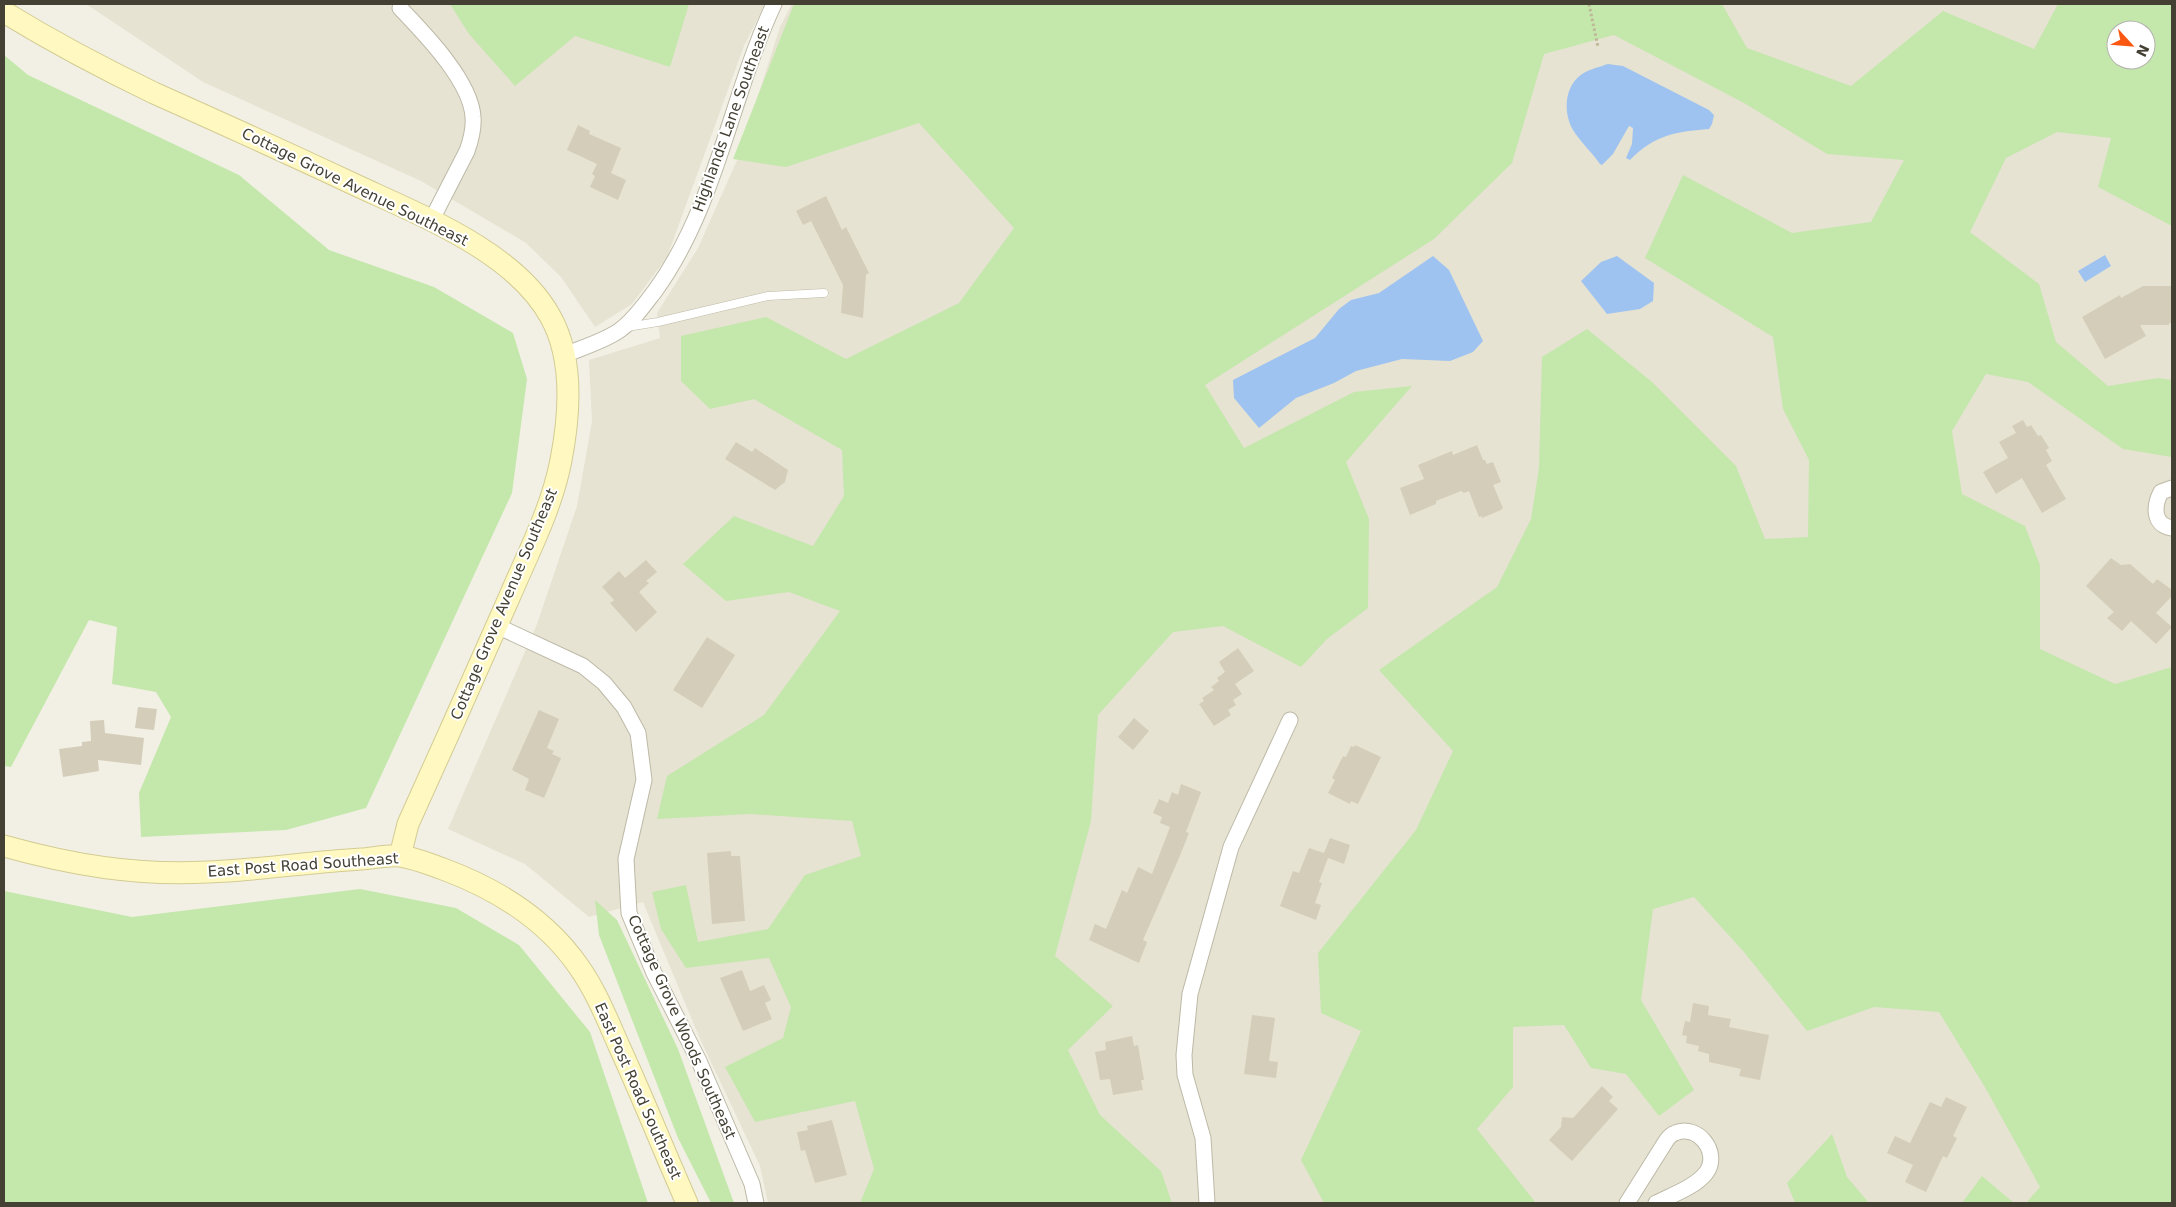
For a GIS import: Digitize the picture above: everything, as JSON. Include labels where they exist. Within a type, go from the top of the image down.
[{"type":"main road","name":"Cottage Grove Avenue Southeast","points":[[4,12],[58,45],[136,84],[431,221],[488,252],[517,274],[550,315],[559,336],[564,355],[568,394],[567,419],[561,462],[536,534],[408,824],[400,856]]},
{"type":"main road","name":"East Post Road Southeast","points":[[4,846],[56,860],[96,868],[161,873],[208,872],[400,856],[425,862],[486,886],[531,916],[561,944],[580,968],[600,1002],[687,1203]]},
{"type":"street","name":"Highlands Lane Southeast","points":[[564,355],[619,331],[638,314],[668,272],[696,219],[724,143],[757,40],[774,4]]},
{"type":"street","points":[[400,8],[432,42],[459,80],[469,99],[473,115],[471,140],[467,151],[431,221]]},
{"type":"street","points":[[2172,488],[2161,492],[2156,503],[2156,514],[2160,520],[2172,528]]},
{"type":"street","name":"Cottage Grove Woods Southeast","points":[[497,626],[583,666],[604,683],[624,707],[638,733],[644,780],[626,858],[629,914],[654,973],[699,1061],[752,1184],[756,1203]]},
{"type":"street","points":[[1207,1203],[1203,1138],[1184,1075],[1190,994],[1231,847],[1290,720]]},
{"type":"street","points":[[1627,1203],[1666,1140],[1675,1133],[1687,1132],[1697,1134],[1705,1141],[1711,1151],[1711,1161],[1707,1172],[1698,1181],[1656,1203]]},
{"type":"lane","points":[[623,327],[658,322],[768,296],[824,293]]},
{"type":"path","points":[[1589,4],[1598,48]]},
{"type":"shaded area","points":[[86,4],[765,4],[744,46],[667,257],[632,304],[595,327],[561,277],[526,243],[421,181],[203,82]]},
{"type":"shaded area","points":[[792,4],[2172,4],[2172,1203],[768,1203],[760,1166],[700,1039],[643,902],[589,917],[525,864],[448,829],[537,624],[577,506],[592,421],[589,360],[660,338],[657,313],[698,248],[738,158],[780,27]]},
{"type":"green space","points":[[450,4],[689,4],[670,67],[575,36],[515,86],[469,34]]},
{"type":"green space","points":[[794,4],[1722,4],[1747,48],[1851,86],[1943,11],[2034,49],[2058,4],[2172,4],[2172,226],[2098,187],[2111,138],[2057,132],[2006,158],[1970,232],[2039,284],[2056,342],[2108,386],[2158,378],[2172,380],[2172,457],[2123,449],[2028,382],[1986,374],[1952,431],[1962,494],[2025,526],[2040,565],[2040,649],[2115,684],[2172,667],[2172,1203],[2026,1203],[2040,1187],[1986,1089],[1939,1012],[1874,1007],[1807,1031],[1744,952],[1694,897],[1653,909],[1641,1000],[1694,1090],[1659,1116],[1626,1074],[1591,1068],[1564,1025],[1513,1027],[1513,1087],[1477,1129],[1536,1203],[1324,1203],[1301,1160],[1361,1031],[1321,1013],[1318,953],[1416,830],[1453,751],[1379,670],[1497,587],[1531,519],[1539,468],[1542,357],[1587,329],[1652,382],[1736,466],[1765,539],[1808,537],[1809,460],[1783,409],[1773,337],[1645,258],[1683,175],[1792,233],[1871,222],[1904,160],[1827,154],[1744,103],[1614,35],[1544,54],[1512,163],[1434,239],[1205,385],[1244,448],[1354,392],[1412,386],[1346,462],[1369,519],[1368,608],[1327,639],[1301,667],[1223,626],[1173,632],[1098,715],[1091,821],[1055,956],[1113,1006],[1068,1050],[1100,1115],[1161,1171],[1172,1203],[860,1203],[874,1169],[855,1101],[755,1122],[725,1067],[783,1038],[791,1007],[769,958],[686,968],[661,929],[652,892],[686,885],[698,942],[768,929],[805,875],[861,856],[852,821],[751,814],[657,819],[667,776],[764,715],[840,611],[789,592],[726,601],[683,564],[734,516],[813,546],[844,496],[842,450],[754,399],[710,409],[681,381],[681,336],[766,317],[846,359],[959,303],[1014,228],[919,123],[786,167],[733,159]]},
{"type":"green space","points":[[4,55],[28,75],[239,175],[329,250],[434,287],[513,333],[527,379],[512,493],[366,808],[286,830],[141,837],[139,793],[171,717],[156,692],[112,684],[117,627],[89,620],[11,767],[4,766]]},
{"type":"green space","points":[[360,889],[456,908],[519,945],[590,1032],[648,1203],[4,1203],[4,891],[132,917]]},
{"type":"green space","points":[[595,900],[617,920],[678,1049],[734,1203],[711,1203],[678,1138],[599,935]]},
{"type":"green space","points":[[1832,1134],[1847,1177],[1869,1203],[1795,1203],[1787,1183]]},
{"type":"green space","points":[[1982,1176],[2014,1203],[1962,1203]]},
{"type":"water","points":[[1608,64],[1623,66],[1709,110],[1714,115],[1709,129],[1666,136],[1648,145],[1630,160],[1626,158],[1632,144],[1633,128],[1629,126],[1613,154],[1602,165],[1600,164],[1573,130],[1568,116],[1567,100],[1576,79],[1588,71]]},
{"type":"water","points":[[2105,255],[2111,266],[2085,282],[2078,271]]},
{"type":"water","points":[[1433,256],[1449,270],[1483,341],[1473,352],[1450,361],[1402,359],[1356,371],[1334,383],[1296,398],[1259,428],[1234,398],[1233,380],[1315,338],[1339,309],[1351,300],[1379,293]]},
{"type":"water","points":[[1617,256],[1654,283],[1653,301],[1640,309],[1607,314],[1581,281],[1601,262]]},
{"type":"building","points":[[578,125],[590,131],[589,134],[621,148],[611,173],[626,180],[618,200],[590,187],[595,176],[592,174],[597,164],[567,150]]},
{"type":"building","points":[[826,196],[842,230],[846,227],[869,273],[866,275],[863,318],[841,313],[843,285],[811,221],[803,225],[796,211]]},
{"type":"building","points":[[2143,286],[2172,286],[2172,323],[2169,323],[2169,325],[2140,325],[2146,336],[2105,359],[2082,317],[2120,295],[2121,298]]},
{"type":"building","points":[[2023,420],[2027,427],[2031,425],[2038,436],[2041,435],[2049,448],[2046,450],[2052,461],[2046,465],[2066,499],[2042,513],[2022,478],[1996,494],[1983,472],[2008,458],[1999,442],[2016,433],[2012,426]]},
{"type":"building","points":[[736,442],[752,452],[755,448],[788,470],[785,482],[775,490],[725,459]]},
{"type":"building","points":[[1477,445],[1483,460],[1487,464],[1493,462],[1501,482],[1493,485],[1503,508],[1482,518],[1482,516],[1479,517],[1469,491],[1464,493],[1461,491],[1436,501],[1436,504],[1410,515],[1400,488],[1424,479],[1418,465],[1452,451],[1453,455]]},
{"type":"building","points":[[2111,558],[2121,565],[2130,564],[2153,584],[2157,579],[2172,590],[2172,596],[2156,613],[2172,627],[2156,644],[2131,621],[2122,631],[2107,618],[2114,612],[2086,586]]},
{"type":"building","points":[[646,560],[657,572],[646,581],[649,583],[639,592],[657,612],[636,632],[610,603],[614,600],[602,587],[619,571],[625,578]]},
{"type":"building","points":[[707,637],[735,655],[702,708],[673,690]]},
{"type":"building","points":[[1238,648],[1254,671],[1235,684],[1242,694],[1233,700],[1236,705],[1228,710],[1231,715],[1214,726],[1199,704],[1204,701],[1202,698],[1214,690],[1211,687],[1219,681],[1217,678],[1225,672],[1219,662]]},
{"type":"building","points":[[138,707],[157,709],[154,730],[135,728]]},
{"type":"building","points":[[539,710],[559,719],[547,748],[554,751],[552,754],[561,758],[544,798],[525,790],[529,779],[512,770]]},
{"type":"building","points":[[1134,718],[1149,731],[1133,750],[1118,737]]},
{"type":"building","points":[[104,720],[105,733],[144,738],[141,765],[98,760],[99,771],[63,777],[59,749],[82,746],[82,742],[91,741],[90,721]]},
{"type":"building","points":[[1355,745],[1381,757],[1358,804],[1351,801],[1350,804],[1328,793],[1335,780],[1332,778],[1343,756],[1346,757],[1351,746],[1354,747]]},
{"type":"building","points":[[1181,784],[1201,792],[1186,832],[1189,833],[1143,940],[1147,942],[1139,963],[1089,940],[1095,924],[1106,929],[1122,890],[1127,893],[1138,867],[1152,874],[1170,827],[1160,823],[1162,817],[1153,813],[1159,799],[1168,803],[1172,792],[1178,795]]},
{"type":"building","points":[[1330,838],[1350,845],[1344,864],[1328,858],[1319,882],[1322,883],[1315,903],[1321,905],[1316,920],[1280,906],[1293,871],[1299,873],[1309,848],[1324,853]]},
{"type":"building","points":[[731,851],[731,856],[740,856],[745,921],[712,924],[707,853]]},
{"type":"building","points":[[742,970],[750,991],[764,985],[771,1000],[765,1003],[772,1019],[743,1031],[720,978]]},
{"type":"building","points":[[1693,1003],[1709,1006],[1708,1015],[1731,1019],[1729,1027],[1769,1035],[1760,1080],[1739,1076],[1741,1069],[1709,1062],[1709,1054],[1698,1051],[1699,1046],[1686,1043],[1687,1036],[1682,1035],[1685,1021],[1690,1022]]},
{"type":"building","points":[[1252,1015],[1275,1018],[1269,1061],[1278,1062],[1276,1078],[1244,1074]]},
{"type":"building","points":[[1132,1036],[1134,1046],[1138,1045],[1144,1080],[1141,1080],[1143,1090],[1113,1095],[1110,1079],[1100,1080],[1095,1052],[1106,1050],[1105,1042]]},
{"type":"building","points":[[1602,1086],[1613,1097],[1609,1101],[1618,1109],[1572,1161],[1549,1140],[1561,1127],[1562,1117],[1573,1118]]},
{"type":"building","points":[[1946,1097],[1967,1107],[1953,1136],[1957,1138],[1947,1158],[1943,1156],[1926,1192],[1905,1182],[1913,1165],[1887,1153],[1895,1136],[1910,1143],[1930,1102],[1941,1107]]},
{"type":"building","points":[[832,1120],[847,1175],[815,1183],[805,1150],[801,1151],[797,1132],[808,1130],[807,1126]]}]
